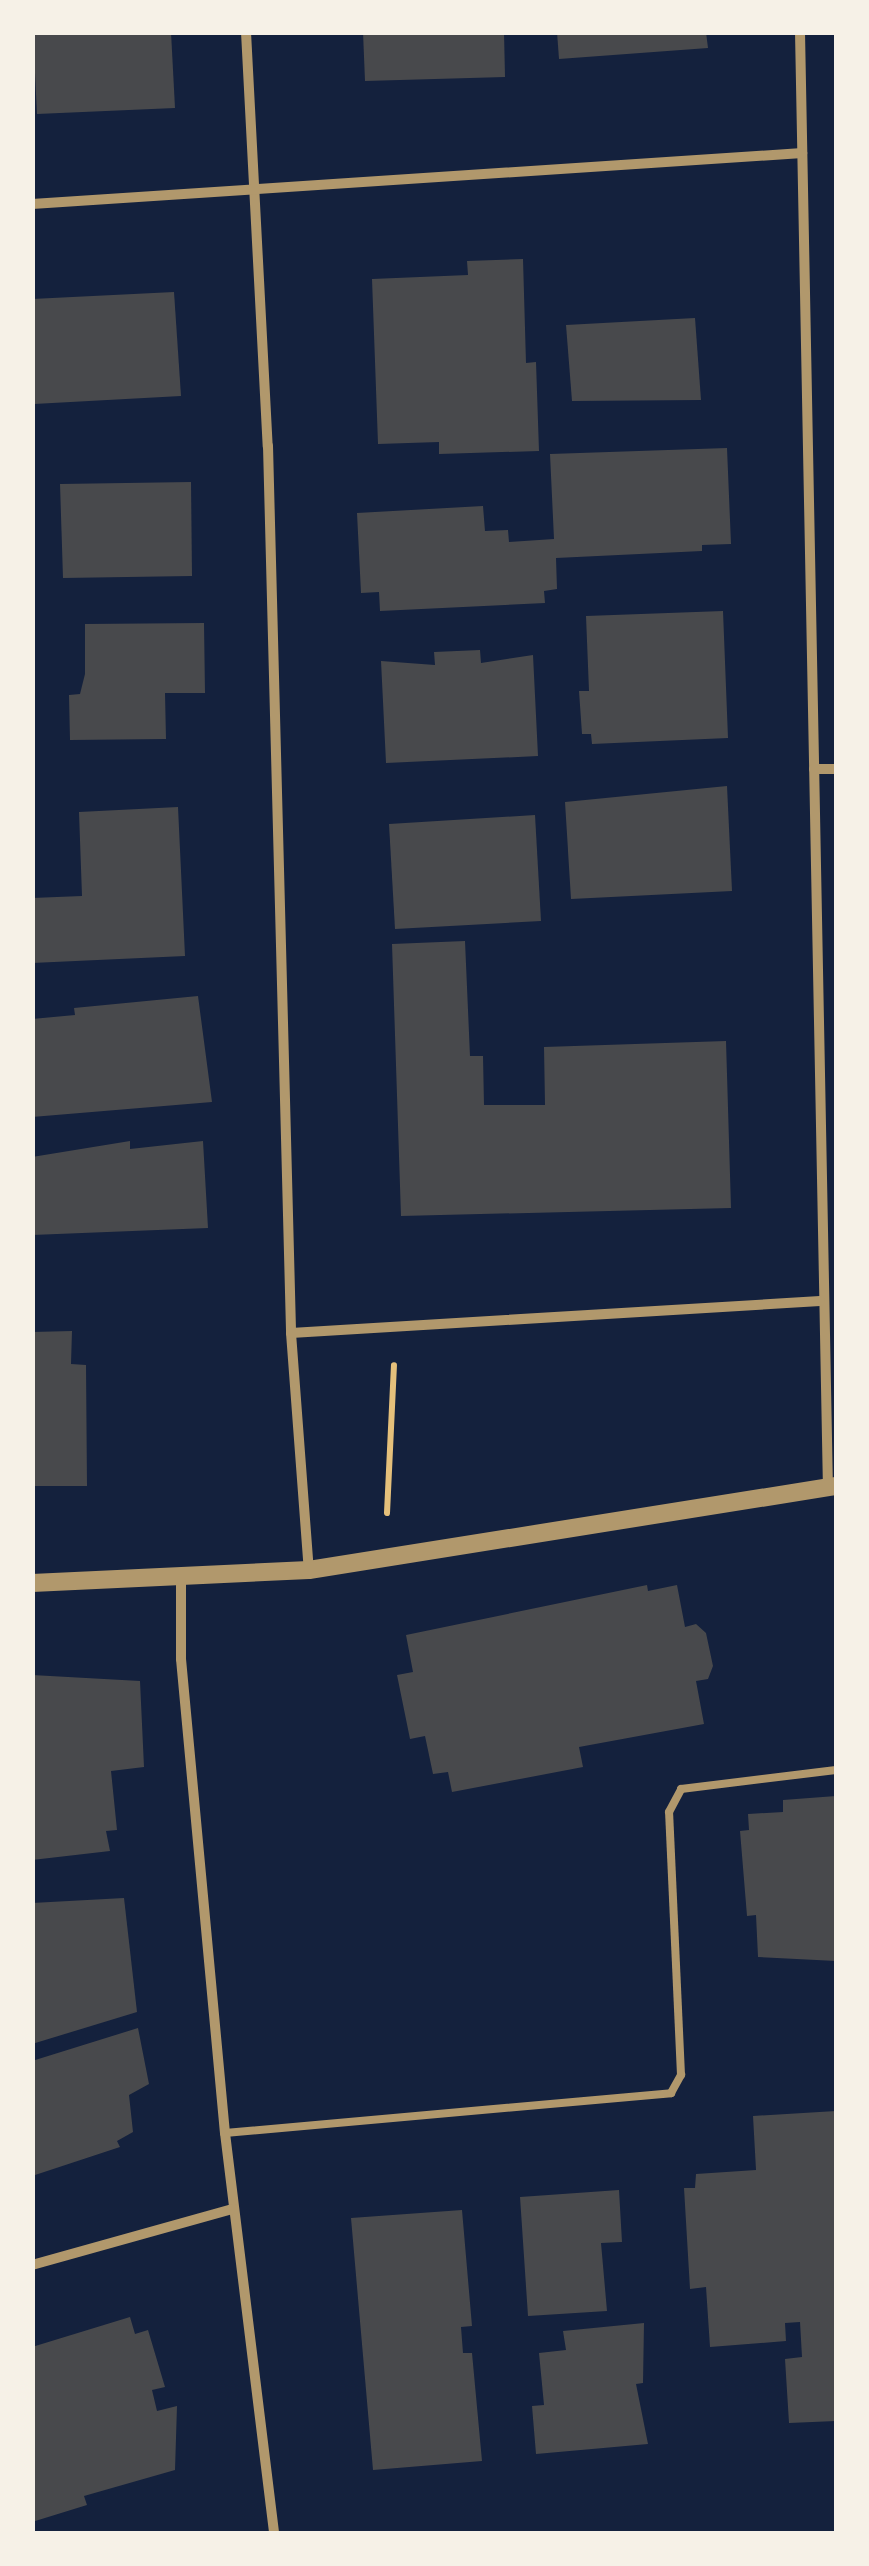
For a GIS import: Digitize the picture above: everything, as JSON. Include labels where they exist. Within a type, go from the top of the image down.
[{"type":"street","points":[[246,32],[268,446],[290,1333],[309,1570]]},
{"type":"street","points":[[32,1584],[309,1570],[832,1487],[820,1302],[800,32]]},
{"type":"street","points":[[32,204],[255,186],[802,153]]},
{"type":"street","points":[[814,769],[836,769]]},
{"type":"street","points":[[290,1333],[820,1302]]},
{"type":"street","points":[[181,1577],[181,1659],[225,2134],[274,2534]]},
{"type":"street","points":[[32,2265],[233,2209]]},
{"type":"lane","points":[[225,2134],[671,2093],[680,2075],[669,1812],[681,1789],[836,1770]]},
{"type":"path","points":[[384,1559],[396,1326]]},
{"type":"building","points":[[33,32],[171,32],[175,108],[37,114]]},
{"type":"building","points":[[363,32],[504,32],[505,77],[365,81]]},
{"type":"building","points":[[557,32],[706,32],[708,48],[559,59]]},
{"type":"building","points":[[523,259],[526,363],[536,362],[539,451],[439,454],[439,442],[378,444],[372,279],[468,275],[467,261]]},
{"type":"building","points":[[174,292],[181,396],[34,404],[32,299]]},
{"type":"building","points":[[695,318],[701,400],[572,401],[566,325]]},
{"type":"building","points":[[727,448],[731,544],[702,545],[702,551],[556,558],[557,589],[544,591],[545,603],[380,611],[379,592],[361,593],[357,513],[483,506],[485,531],[508,530],[509,542],[554,539],[550,454]]},
{"type":"building","points":[[191,482],[192,576],[63,578],[60,484]]},
{"type":"building","points":[[723,611],[728,738],[592,744],[591,734],[582,734],[579,691],[589,691],[586,616]]},
{"type":"building","points":[[204,623],[205,693],[165,693],[166,739],[70,740],[69,695],[80,694],[85,674],[85,624]]},
{"type":"building","points":[[480,650],[481,663],[533,655],[538,756],[386,763],[381,661],[435,665],[434,652]]},
{"type":"building","points":[[727,786],[732,891],[571,899],[565,802]]},
{"type":"building","points":[[178,807],[185,956],[32,963],[32,898],[82,896],[79,812]]},
{"type":"building","points":[[535,815],[541,921],[395,929],[389,824]]},
{"type":"building","points":[[465,941],[470,1056],[483,1056],[484,1105],[545,1105],[544,1047],[726,1041],[731,1208],[401,1216],[392,944]]},
{"type":"building","points":[[198,996],[212,1102],[32,1117],[32,1019],[75,1015],[74,1008]]},
{"type":"building","points":[[130,1141],[130,1149],[203,1141],[208,1228],[32,1235],[32,1157]]},
{"type":"building","points":[[72,1331],[71,1364],[86,1365],[87,1486],[32,1486],[32,1332]]},
{"type":"building","points":[[647,1585],[648,1591],[677,1585],[685,1627],[696,1624],[706,1633],[713,1666],[708,1679],[696,1681],[704,1724],[579,1747],[583,1767],[452,1792],[448,1772],[433,1774],[425,1736],[410,1739],[397,1675],[413,1672],[406,1635]]},
{"type":"building","points":[[32,1675],[140,1681],[144,1767],[111,1771],[117,1830],[106,1831],[110,1851],[32,1860]]},
{"type":"building","points":[[836,1796],[836,1961],[758,1957],[756,1915],[747,1916],[740,1831],[749,1830],[748,1814],[783,1812],[783,1800]]},
{"type":"building","points":[[124,1898],[137,2012],[32,2044],[32,1903]]},
{"type":"building","points":[[138,2028],[149,2084],[129,2095],[133,2132],[117,2141],[120,2147],[32,2176],[32,2061]]},
{"type":"building","points":[[836,2111],[836,2421],[789,2423],[785,2359],[802,2357],[800,2322],[785,2323],[786,2341],[710,2347],[706,2287],[690,2289],[684,2188],[695,2188],[696,2174],[756,2170],[753,2116]]},
{"type":"building","points":[[619,2190],[622,2242],[601,2243],[607,2311],[528,2316],[520,2197]]},
{"type":"building","points":[[462,2210],[472,2326],[461,2327],[463,2353],[472,2353],[482,2461],[373,2470],[351,2218]]},
{"type":"building","points":[[130,2317],[135,2334],[148,2330],[165,2387],[152,2390],[157,2411],[177,2406],[175,2470],[84,2496],[87,2505],[32,2522],[32,2347]]},
{"type":"building","points":[[644,2323],[643,2383],[636,2384],[648,2444],[536,2454],[532,2406],[544,2405],[539,2353],[566,2350],[563,2331]]}]
